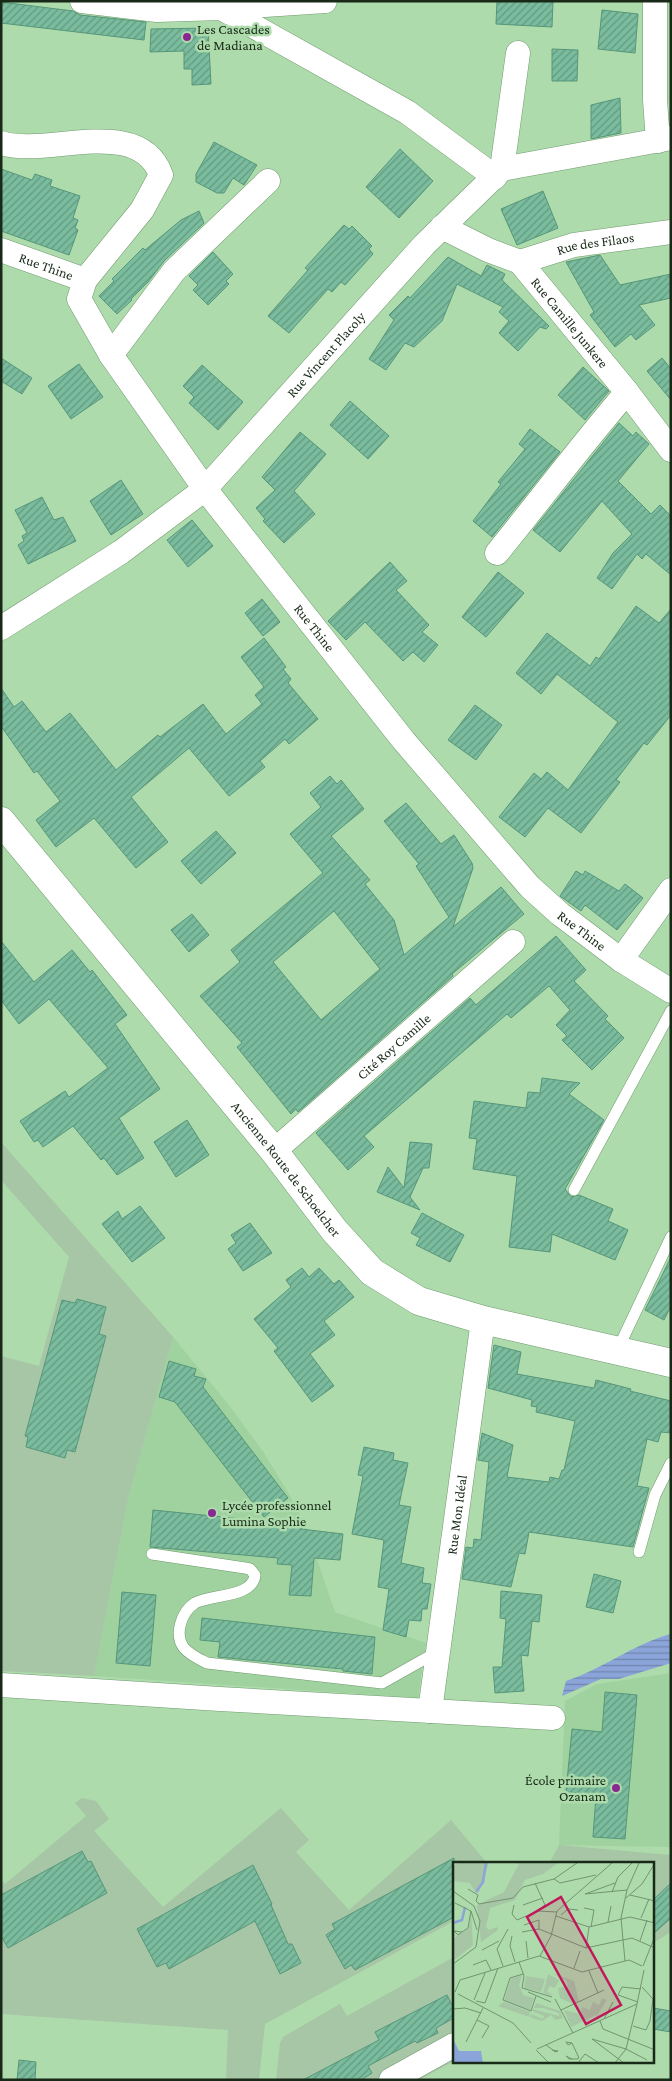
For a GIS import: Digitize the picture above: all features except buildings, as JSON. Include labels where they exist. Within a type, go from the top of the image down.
[{"type":"main road","name":"Ancienne Route de Schoelcher","points":[[1,821],[274,1151],[334,1230],[372,1272],[419,1301],[483,1320],[671,1363]]},
{"type":"street","points":[[82,1],[157,10],[324,1]]},
{"type":"street","points":[[221,8],[407,112],[499,173],[664,140],[655,100],[655,1]]},
{"type":"street","points":[[499,173],[518,53]]},
{"type":"street","points":[[1,143],[30,146],[104,141],[129,146],[150,157],[157,164],[160,175],[142,210],[85,280]]},
{"type":"street","name":"Rue Vincent Placoly","points":[[1,628],[120,552],[205,488],[442,227],[499,173]]},
{"type":"street","points":[[111,355],[174,271],[268,181]]},
{"type":"street","name":"Rue Camille Junkere","points":[[442,227],[488,250],[520,262],[627,392],[671,450]]},
{"type":"street","name":"Rue des Filaos","points":[[520,262],[574,245],[671,232]]},
{"type":"street","name":"Rue Thine","points":[[1,250],[85,280],[79,299],[111,355],[205,488],[404,741],[530,887],[560,914],[621,960],[671,991]]},
{"type":"street","points":[[497,552],[550,489],[583,443],[627,392]]},
{"type":"street","points":[[621,960],[671,890]]},
{"type":"street","name":"Cité Roy Camille","points":[[274,1151],[513,942]]},
{"type":"street","name":"Rue Mon Idéal","points":[[430,1711],[483,1320]]},
{"type":"street","points":[[1,1684],[220,1699],[553,1718]]},
{"type":"street","points":[[391,2080],[453,2046]]},
{"type":"lane","points":[[574,1190],[671,1011]]},
{"type":"lane","points":[[617,1351],[671,1237]]},
{"type":"lane","points":[[640,1552],[655,1495],[671,1463]]},
{"type":"lane","points":[[152,1554],[245,1568],[255,1575],[249,1587],[241,1592],[196,1603],[189,1608],[184,1616],[179,1632],[180,1639],[184,1647],[192,1655],[207,1663],[382,1683],[438,1652]]},
{"type":"shaded area","points":[[1,1142],[173,1337],[128,1499],[94,1676],[1,1671],[1,1356],[39,1366],[69,1257],[1,1180]]},
{"type":"shaded area","name":"Lycée professionnel Lumina Sophie","points":[[173,1337],[229,1405],[264,1453],[289,1494],[306,1527],[335,1612],[426,1643],[418,1698],[94,1676],[128,1499]]},
{"type":"shaded area","name":"École primaire Ozanam","points":[[671,1673],[671,1847],[559,1845],[565,1701],[597,1684]]},
{"type":"shaded area","points":[[82,1798],[96,1801],[109,1819],[94,1831],[163,1907],[281,1808],[309,1840],[296,1852],[349,1910],[451,1820],[486,1862],[453,1862],[453,1922],[265,2024],[259,2080],[226,2080],[228,2030],[1,2014],[1,1880],[5,1884],[86,1816],[75,1803]]},
{"type":"shaded area","points":[[559,1845],[671,1855],[671,1932],[654,1942],[654,1862],[550,1862]]},
{"type":"shaded area","points":[[453,1958],[453,2062],[419,2080],[276,2080],[280,2043],[283,2037],[340,2004],[347,2016]]},
{"type":"water","points":[[671,1634],[671,1663],[619,1679],[601,1679],[562,1696],[566,1681],[593,1670],[657,1638]]},
{"type":"place","name":"Les Cascades de Madiana","points":[[187,37]]},
{"type":"place","name":"Lycée professionnel Lumina Sophie","points":[[212,1513]]},
{"type":"place","name":"École primaire Ozanam","points":[[616,1788]]}]
